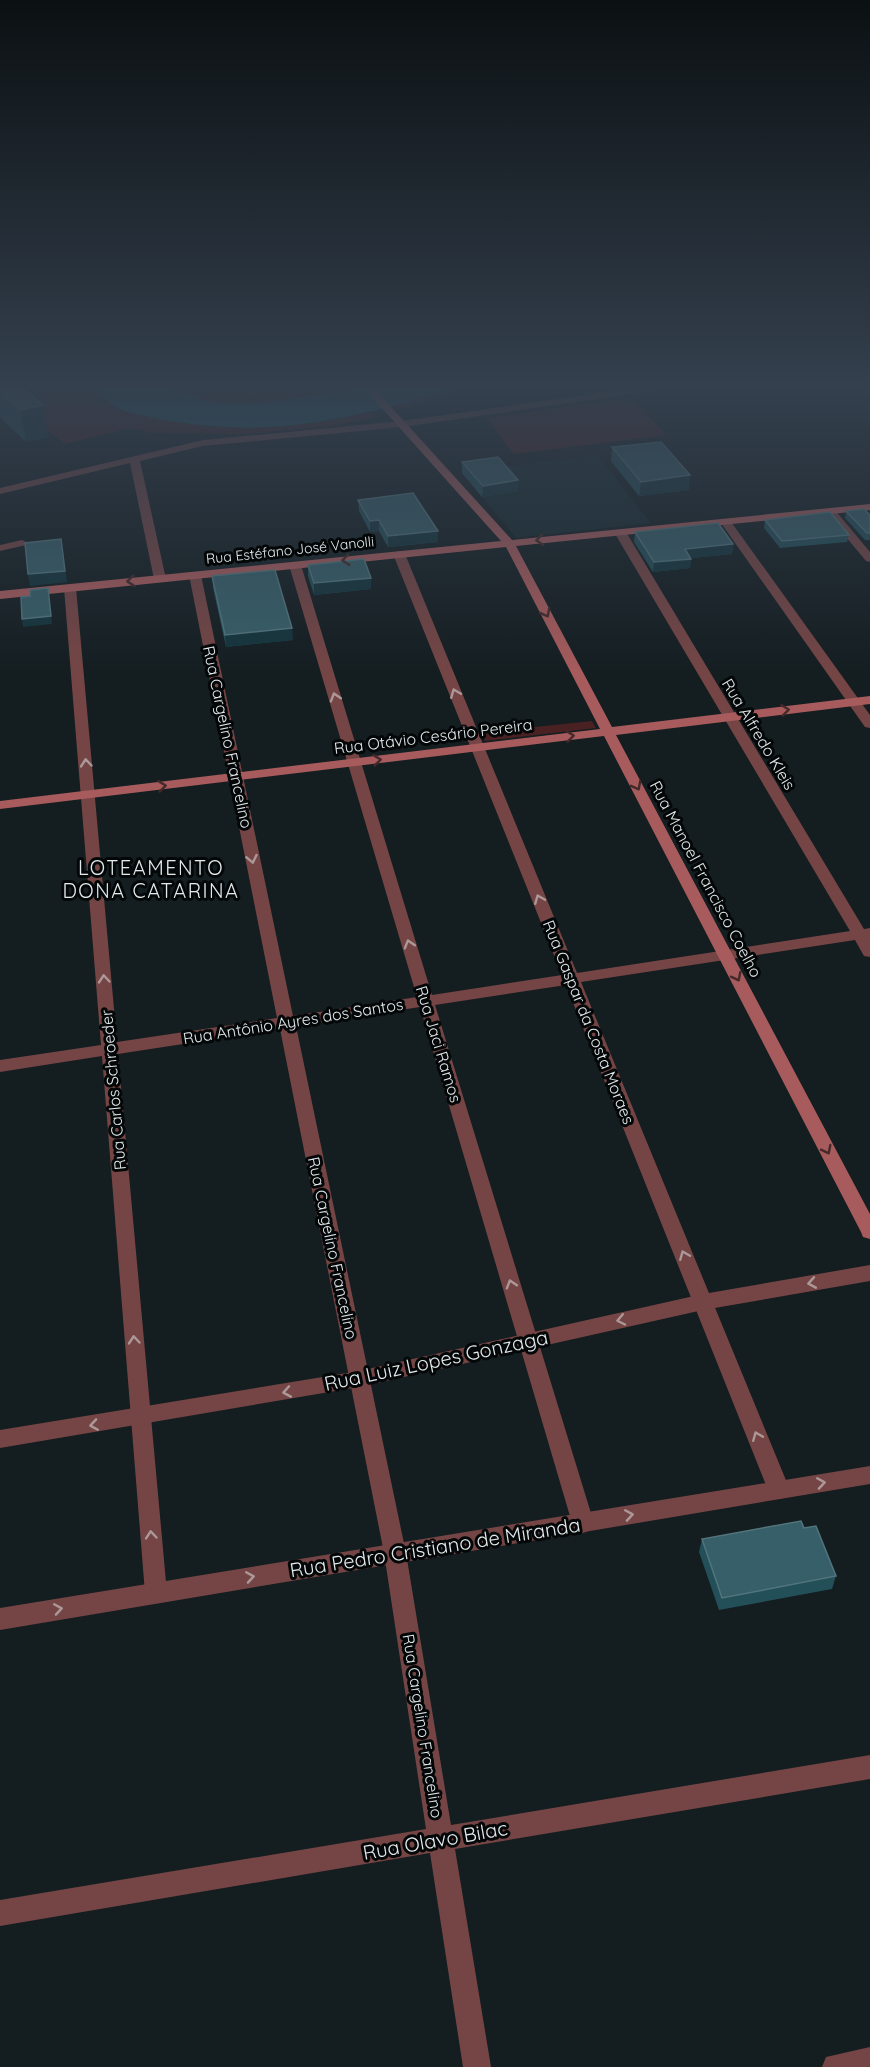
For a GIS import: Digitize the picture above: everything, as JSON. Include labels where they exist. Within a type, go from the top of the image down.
[{"type":"main road","name":"Rua Manoel Francisco Coelho","points":[[455,483],[509,543],[870,1232]]},
{"type":"main road","name":"Rua Estéfano José Vanolli","points":[[0,595],[870,507]]},
{"type":"main road","name":"Rua Otávio Cesário Pereira","points":[[0,805],[870,700]]},
{"type":"street","points":[[0,491],[32,483]]},
{"type":"street","points":[[139,483],[160,579]]},
{"type":"street","points":[[830,511],[870,559]]},
{"type":"street","points":[[725,521],[870,724]]},
{"type":"street","name":"Rua Alfredo Kleis","points":[[620,532],[729,717],[865,933],[870,952]]},
{"type":"street","points":[[0,548],[22,543]]},
{"type":"street","name":"Rua Gaspar da Costa Moraes","points":[[399,554],[779,1490]]},
{"type":"street","name":"Rua Jaci Ramos","points":[[295,565],[583,1523]]},
{"type":"street","name":"Rua Cargelino Francelino","points":[[195,575],[395,1553],[477,2067]]},
{"type":"street","name":"Rua Carlos Schroeder","points":[[70,588],[156,1593]]},
{"type":"street","name":"Rua Antônio Ayres dos Santos","points":[[0,1066],[865,933]]},
{"type":"street","name":"Rua Luiz Lopes Gonzaga","points":[[0,1439],[359,1379],[703,1302],[870,1273]]},
{"type":"street","name":"Rua Pedro Cristiano de Miranda","points":[[0,1619],[870,1475]]},
{"type":"street","name":"Rua Olavo Bilac","points":[[0,1913],[870,1767]]},
{"type":"street","points":[[836,2067],[870,2061]]},
{"type":"shaded area","points":[[511,483],[620,483],[651,523],[516,538],[482,497],[518,491]]},
{"type":"shaded area","points":[[592,721],[596,728],[485,741],[480,728],[531,722],[535,727]]},
{"type":"building","points":[[413,493],[438,531],[388,536],[379,520],[370,521],[358,500]]},
{"type":"building","points":[[864,509],[870,515],[870,533],[867,533],[846,511]]},
{"type":"building","points":[[830,512],[849,535],[782,541],[765,520]]},
{"type":"building","points":[[718,523],[733,544],[685,549],[691,559],[654,562],[635,532]]},
{"type":"building","points":[[61,539],[65,571],[28,574],[25,543]]},
{"type":"building","points":[[364,559],[371,578],[314,583],[308,565]]},
{"type":"building","points":[[275,570],[292,628],[225,635],[212,576]]},
{"type":"building","points":[[48,588],[51,616],[22,619],[21,597],[30,596],[30,590]]},
{"type":"building","points":[[801,1521],[804,1528],[816,1526],[836,1576],[722,1598],[702,1539]]},
{"type":"district","name":"LOTEAMENTO DONA CATARINA","points":[[151,878]]}]
